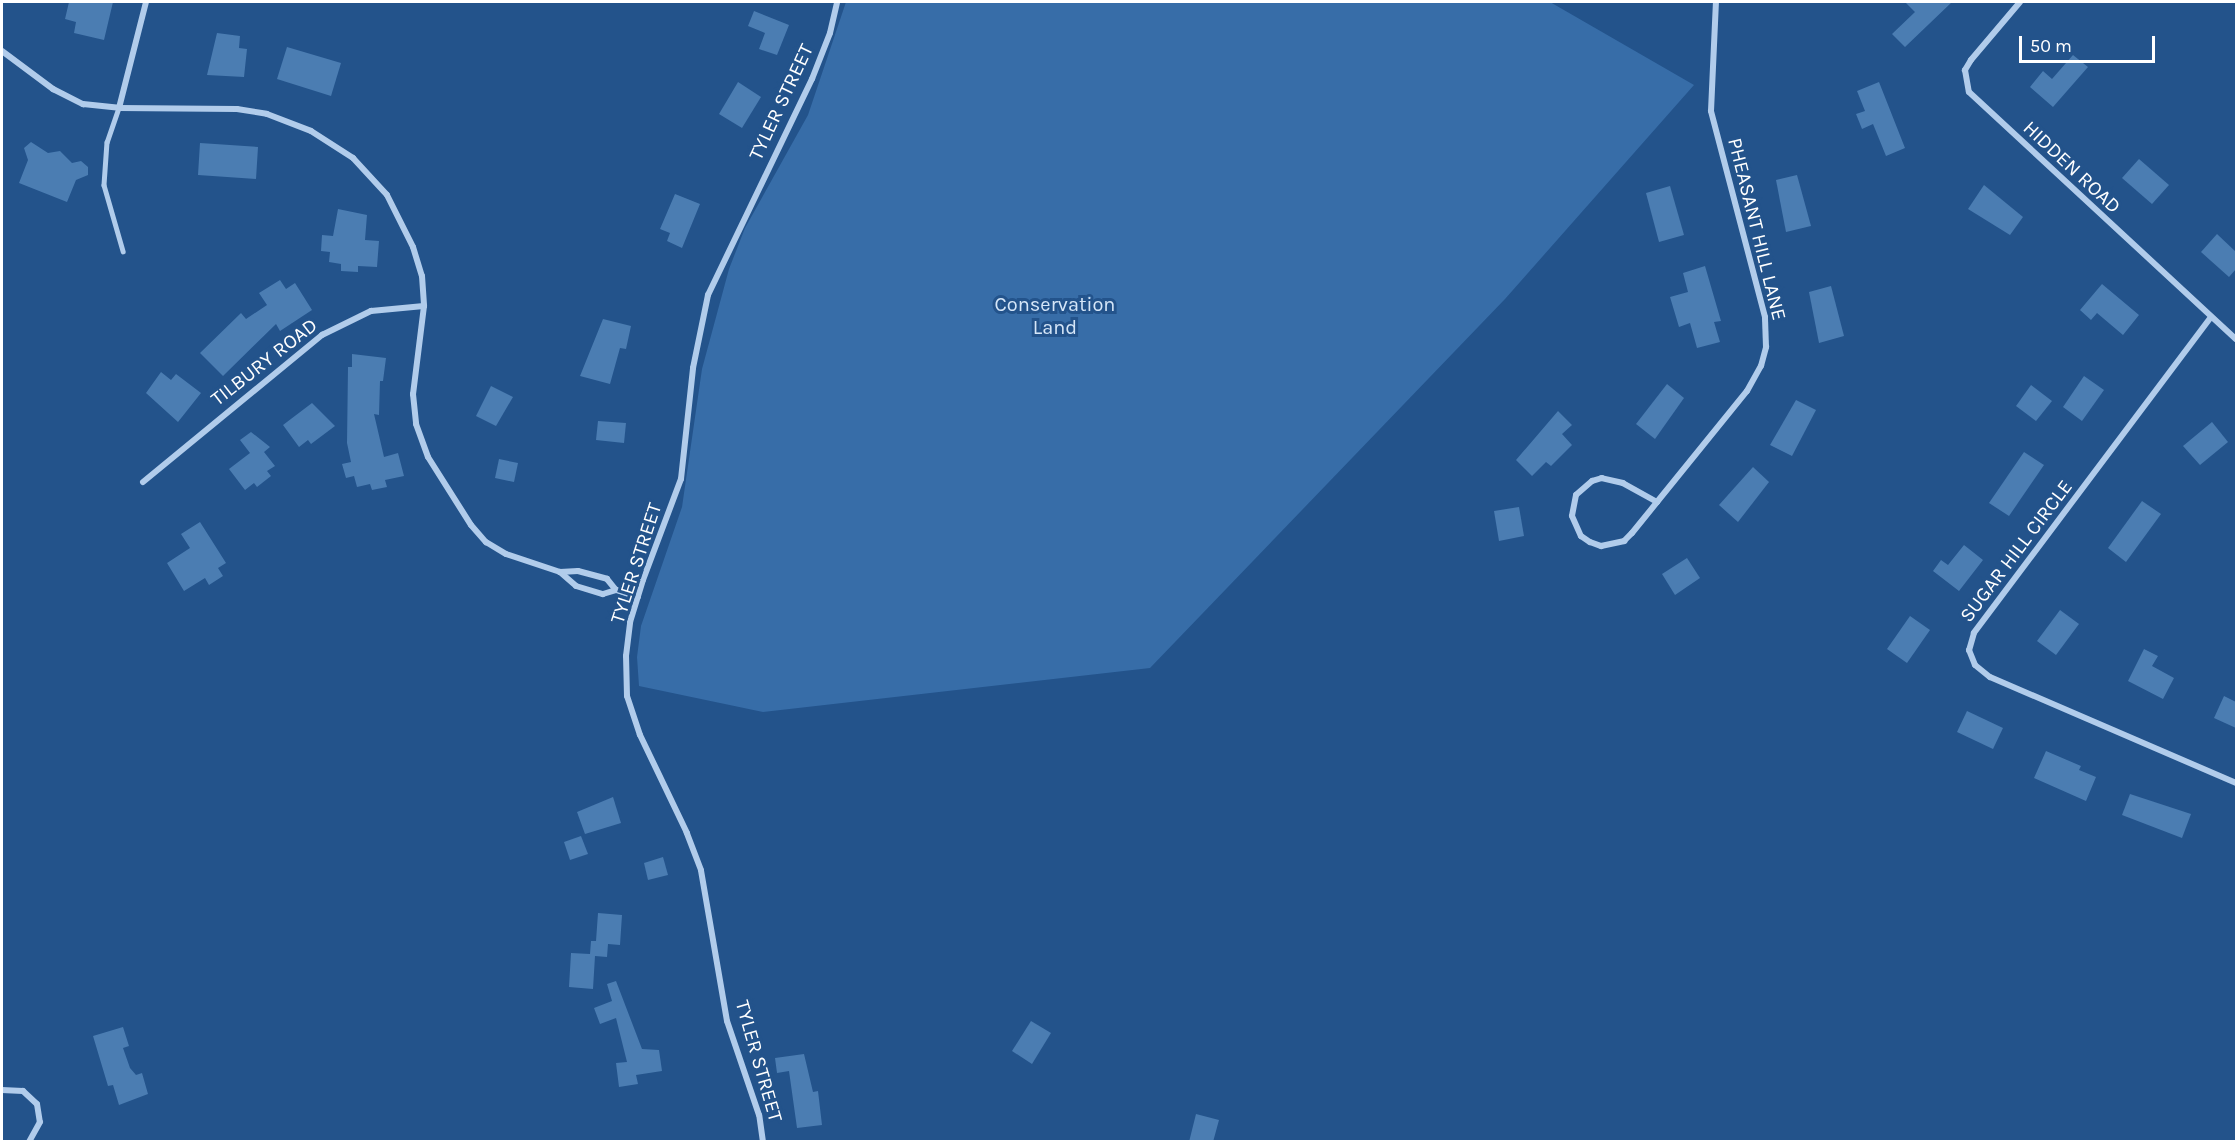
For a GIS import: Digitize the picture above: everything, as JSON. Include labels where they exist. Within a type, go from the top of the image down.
[{"type":"street","points":[[119,108],[146,2]]},
{"type":"street","name":"TYLER STREET","points":[[763,1142],[759,1115],[727,1021],[701,870],[687,833],[658,778],[627,696],[626,656],[638,597],[681,480],[693,368],[708,295],[812,79],[830,33],[837,2]]},
{"type":"street","name":"PHEASANT HILL LANE","points":[[1657,502],[1623,483],[1602,478],[1592,481],[1576,495],[1572,516],[1581,536],[1590,543],[1613,545],[1632,533],[1657,502],[1752,384],[1766,347],[1765,317],[1711,111],[1716,2]]},
{"type":"street","name":"HIDDEN ROAD","points":[[2020,2],[1965,70],[1969,92],[2236,339]]},
{"type":"street","points":[[2,51],[67,98],[119,108],[247,110],[290,121],[336,144],[370,175],[404,221],[422,276],[424,306],[413,404],[416,424],[428,457],[486,542],[506,554],[560,572],[579,571],[607,579],[616,590],[638,597]]},
{"type":"street","name":"TILBURY ROAD","points":[[143,483],[322,335],[370,311],[424,306]]},
{"type":"street","name":"SUGAR HILL CIRCLE","points":[[2211,317],[1974,633],[1969,650],[1975,665],[1990,677],[2236,783]]},
{"type":"street","points":[[560,572],[576,586],[603,594],[616,590]]},
{"type":"street","points":[[2,1090],[23,1091],[36,1104],[40,1122],[29,1142]]},
{"type":"lane","points":[[119,108],[107,142],[104,185],[123,251]]},
{"type":"green space","name":"Conservation Land","points":[[846,2],[1550,2],[1694,85],[1505,299],[1150,668],[763,712],[639,686],[637,657],[641,626],[682,507],[702,369],[729,269],[745,228],[808,115]]},
{"type":"building","points":[[69,2],[113,2],[104,40],[74,33],[76,22],[65,19]]},
{"type":"building","points":[[1905,2],[1952,2],[1905,47],[1892,34],[1915,12]]},
{"type":"building","points":[[754,11],[789,25],[777,55],[759,49],[765,33],[748,26]]},
{"type":"building","points":[[217,33],[240,36],[239,48],[247,49],[244,77],[207,75]]},
{"type":"building","points":[[287,47],[341,63],[331,96],[277,79]]},
{"type":"building","points":[[2073,55],[2088,67],[2053,107],[2030,87],[2043,71],[2052,79]]},
{"type":"building","points":[[738,82],[761,97],[742,128],[719,114]]},
{"type":"building","points":[[1879,82],[1905,148],[1886,156],[1873,124],[1862,129],[1856,114],[1865,111],[1857,91]]},
{"type":"building","points":[[31,142],[48,153],[60,151],[72,163],[81,161],[88,167],[88,175],[76,180],[67,202],[19,183],[28,160],[24,148]]},
{"type":"building","points":[[200,143],[258,147],[256,179],[198,175]]},
{"type":"building","points":[[2139,159],[2169,185],[2152,204],[2122,178]]},
{"type":"building","points":[[1797,175],[1811,226],[1786,232],[1776,180]]},
{"type":"building","points":[[1984,185],[2023,217],[2010,235],[1968,209]]},
{"type":"building","points":[[1670,186],[1684,235],[1659,242],[1646,193]]},
{"type":"building","points":[[675,194],[700,204],[682,248],[667,241],[670,233],[660,229]]},
{"type":"building","points":[[338,209],[367,215],[365,240],[379,241],[377,267],[358,266],[358,272],[341,271],[341,264],[329,262],[330,252],[321,251],[322,235],[333,236]]},
{"type":"building","points":[[2217,234],[2236,252],[2236,269],[2229,277],[2201,252]]},
{"type":"building","points":[[1705,266],[1721,321],[1714,322],[1720,342],[1697,348],[1690,323],[1679,327],[1670,297],[1688,292],[1683,273]]},
{"type":"building","points":[[280,280],[286,289],[295,283],[312,310],[280,331],[276,324],[223,376],[200,353],[241,313],[246,319],[267,305],[259,293]]},
{"type":"building","points":[[2102,284],[2139,315],[2123,335],[2097,313],[2091,320],[2080,310]]},
{"type":"building","points":[[1831,286],[1844,336],[1819,343],[1809,292]]},
{"type":"building","points":[[603,319],[631,326],[626,349],[620,348],[610,384],[580,376]]},
{"type":"building","points":[[352,354],[386,358],[383,381],[380,381],[379,415],[374,414],[384,457],[398,453],[404,476],[385,480],[387,487],[372,490],[370,484],[357,487],[354,476],[346,478],[342,464],[351,462],[347,443],[348,367],[352,367]]},
{"type":"building","points":[[161,372],[171,380],[176,374],[201,393],[178,422],[146,393]]},
{"type":"building","points":[[2084,376],[2104,390],[2082,421],[2063,407]]},
{"type":"building","points":[[1667,384],[1684,398],[1655,439],[1636,424]]},
{"type":"building","points":[[2031,385],[2052,401],[2036,421],[2016,406]]},
{"type":"building","points":[[491,386],[513,397],[496,426],[476,416]]},
{"type":"building","points":[[1796,400],[1816,410],[1792,456],[1770,445]]},
{"type":"building","points":[[312,403],[335,426],[311,444],[308,440],[299,447],[283,425]]},
{"type":"building","points":[[1558,411],[1572,425],[1562,434],[1572,445],[1551,466],[1546,462],[1532,476],[1516,460]]},
{"type":"building","points":[[598,421],[626,423],[624,443],[596,440]]},
{"type":"building","points":[[2212,422],[2228,442],[2200,465],[2183,446]]},
{"type":"building","points":[[251,432],[270,447],[264,452],[275,466],[267,471],[271,476],[257,487],[254,483],[245,490],[229,469],[250,453],[240,440]]},
{"type":"building","points":[[2024,452],[2044,465],[2009,516],[1989,503]]},
{"type":"building","points":[[499,459],[518,463],[514,482],[495,478]]},
{"type":"building","points":[[1753,467],[1769,482],[1738,522],[1719,505]]},
{"type":"building","points":[[2142,501],[2161,514],[2126,562],[2108,548]]},
{"type":"building","points":[[1519,507],[1524,536],[1499,541],[1494,511]]},
{"type":"building","points":[[200,522],[226,563],[218,568],[223,576],[209,585],[205,578],[184,591],[167,563],[190,548],[181,534]]},
{"type":"building","points":[[1964,545],[1983,560],[1959,591],[1933,571],[1941,560],[1948,565]]},
{"type":"building","points":[[1687,558],[1700,578],[1675,595],[1662,574]]},
{"type":"building","points":[[2060,610],[2079,624],[2056,655],[2037,641]]},
{"type":"building","points":[[1910,616],[1930,630],[1907,663],[1887,649]]},
{"type":"building","points":[[2144,649],[2158,656],[2152,666],[2174,678],[2163,699],[2128,681]]},
{"type":"building","points":[[2224,696],[2236,702],[2236,728],[2214,718]]},
{"type":"building","points":[[1967,711],[2003,728],[1993,749],[1957,732]]},
{"type":"building","points":[[2046,751],[2081,766],[2079,770],[2096,777],[2086,801],[2034,778]]},
{"type":"building","points":[[2130,794],[2191,814],[2182,838],[2122,815]]},
{"type":"building","points":[[613,797],[621,823],[585,834],[577,812]]},
{"type":"building","points":[[581,836],[588,854],[570,860],[564,842]]},
{"type":"building","points":[[663,857],[668,875],[648,880],[644,863]]},
{"type":"building","points":[[598,913],[622,915],[620,945],[608,944],[607,957],[595,956],[593,989],[569,987],[571,953],[590,954],[591,941],[596,941]]},
{"type":"building","points":[[616,981],[642,1049],[659,1050],[662,1071],[636,1075],[638,1084],[619,1087],[616,1063],[627,1062],[616,1018],[600,1024],[594,1008],[612,1001],[607,984]]},
{"type":"building","points":[[1031,1021],[1051,1033],[1032,1064],[1012,1051]]},
{"type":"building","points":[[123,1027],[129,1046],[123,1048],[130,1068],[136,1075],[142,1073],[148,1094],[119,1105],[113,1085],[108,1086],[93,1036]]},
{"type":"building","points":[[804,1054],[813,1092],[818,1091],[822,1125],[797,1128],[789,1071],[777,1073],[775,1058]]},
{"type":"building","points":[[1196,1114],[1219,1120],[1213,1142],[1189,1142]]}]
